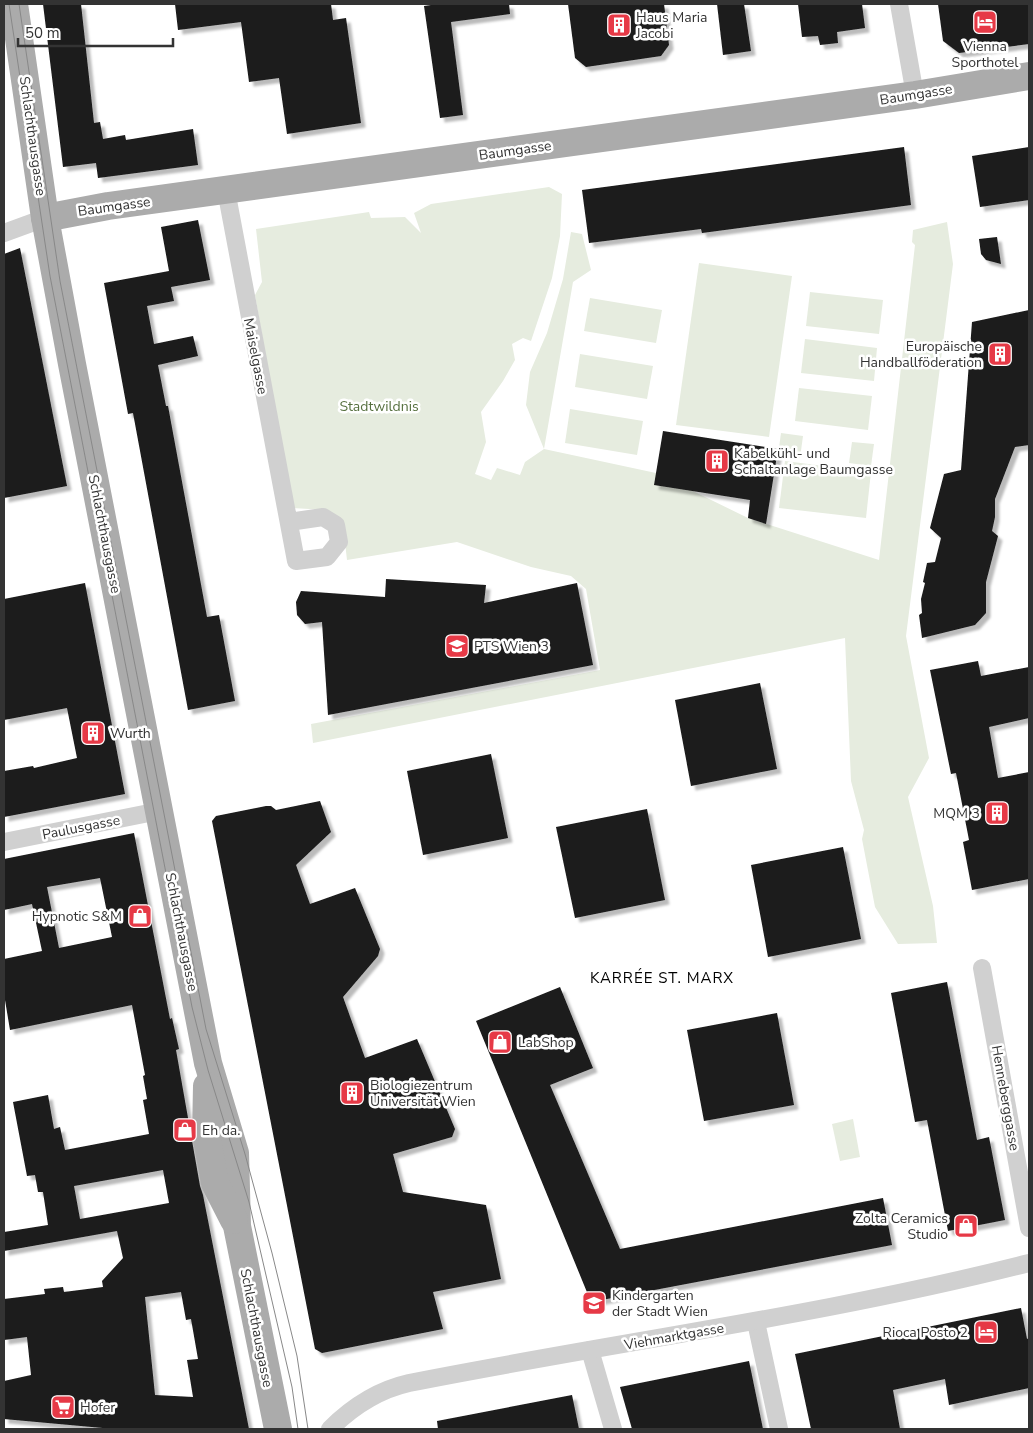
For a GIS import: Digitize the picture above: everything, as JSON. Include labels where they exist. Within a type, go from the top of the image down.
[{"type":"main road","name":"Schlachthausgasse","points":[[14,4],[45,218],[208,1062],[235,1153],[237,1226],[278,1429]]},
{"type":"main road","name":"Baumgasse","points":[[45,218],[69,212],[915,95],[1029,76]]},
{"type":"street","points":[[899,4],[915,95]]},
{"type":"street","name":"Maiselgasse","points":[[226,190],[242,284],[289,522]]},
{"type":"street","name":"Baumgasse","points":[[4,233],[45,218]]},
{"type":"street","name":"Paulusgasse","points":[[4,842],[159,812]]},
{"type":"street","name":"Henneberggasse","points":[[982,968],[1029,1228]]},
{"type":"street","name":"Viehmarktgasse","points":[[330,1429],[359,1404],[392,1387],[590,1350],[756,1322],[959,1281],[1029,1263]]},
{"type":"street","points":[[756,1322],[779,1429]]},
{"type":"street","points":[[590,1350],[612,1429]]},
{"type":"green space","name":"Stadtwildnis","points":[[549,187],[562,194],[560,236],[552,278],[531,341],[523,338],[512,344],[515,360],[481,412],[486,442],[475,474],[491,480],[497,468],[520,475],[525,462],[544,449],[656,473],[748,518],[879,560],[915,245],[912,242],[913,230],[947,222],[953,264],[906,636],[929,758],[908,797],[933,906],[937,943],[898,944],[875,907],[862,839],[864,830],[851,781],[845,638],[313,743],[311,724],[600,670],[586,589],[571,576],[531,567],[457,542],[347,560],[343,525],[327,510],[292,508],[255,295],[262,282],[256,229],[369,212],[371,218],[405,217],[421,233],[414,213],[431,204]]},
{"type":"green space","points":[[571,232],[582,234],[591,270],[573,282],[544,449],[526,405],[530,372],[547,333],[563,279]]},
{"type":"green space","points":[[699,263],[792,276],[769,437],[676,425]]},
{"type":"green space","points":[[810,292],[883,300],[879,334],[806,326]]},
{"type":"green space","points":[[590,298],[662,310],[656,343],[584,331]]},
{"type":"green space","points":[[805,339],[877,348],[874,381],[801,373]]},
{"type":"green space","points":[[580,354],[653,366],[647,399],[575,387]]},
{"type":"green space","points":[[799,388],[872,396],[868,430],[795,421]]},
{"type":"green space","points":[[570,409],[643,421],[637,455],[565,443]]},
{"type":"green space","points":[[781,433],[803,436],[800,458],[778,455]]},
{"type":"green space","points":[[852,442],[874,444],[871,466],[849,463]]},
{"type":"green space","points":[[785,461],[871,472],[866,518],[779,508]]},
{"type":"green space","points":[[853,1119],[860,1157],[840,1161],[832,1124]]},
{"type":"building","points":[[43,4],[81,4],[94,123],[100,122],[103,139],[125,135],[126,140],[193,129],[198,165],[98,178],[96,163],[63,167]]},
{"type":"building","points":[[175,4],[331,4],[333,20],[346,18],[361,123],[287,134],[279,78],[249,82],[241,22],[178,30]]},
{"type":"building","points":[[438,4],[509,4],[510,14],[451,22],[463,115],[440,118],[424,6]]},
{"type":"building","name":"Haus Maria Jacobi","points":[[568,4],[664,4],[669,45],[661,56],[586,67],[575,58]]},
{"type":"building","name":"Haus Maria Jacobi","points":[[717,4],[744,4],[751,51],[723,55]]},
{"type":"building","points":[[798,4],[862,4],[865,28],[837,32],[838,43],[820,45],[818,36],[802,37]]},
{"type":"building","name":"Vienna Sporthotel","points":[[938,4],[1029,4],[1029,44],[959,53],[943,41]]},
{"type":"building","points":[[904,147],[911,205],[702,233],[701,229],[589,243],[582,190]]},
{"type":"building","points":[[1029,147],[1029,200],[980,207],[972,156]]},
{"type":"building","points":[[198,220],[210,280],[171,287],[174,301],[147,306],[154,344],[193,336],[198,356],[158,365],[166,406],[168,406],[207,617],[219,615],[235,701],[188,710],[133,413],[128,414],[104,283],[169,271],[161,227]]},
{"type":"building","points":[[997,237],[1001,264],[986,260],[981,254],[979,239]]},
{"type":"building","points":[[20,248],[67,486],[4,498],[4,254]]},
{"type":"building","points":[[1029,310],[1029,445],[1015,447],[995,499],[995,517],[992,531],[998,536],[986,582],[986,613],[975,625],[922,638],[919,615],[922,613],[921,599],[925,583],[923,582],[927,563],[935,562],[941,538],[930,528],[944,474],[961,470],[972,322]]},
{"type":"building","name":"Kabelkühl- und Schaltanlage Baumgasse","points":[[663,431],[778,449],[766,524],[748,518],[750,500],[654,485]]},
{"type":"building","name":"PTS Wien 3","points":[[386,579],[486,585],[484,603],[577,583],[593,665],[328,715],[322,622],[305,624],[297,615],[296,602],[301,591],[385,597]]},
{"type":"building","points":[[85,583],[125,794],[4,817],[4,771],[33,766],[34,768],[77,758],[67,708],[4,720],[4,599]]},
{"type":"building","points":[[978,661],[981,676],[1029,667],[1029,718],[989,727],[998,778],[1029,772],[1029,879],[972,890],[963,842],[969,840],[956,773],[951,774],[930,670]]},
{"type":"building","points":[[760,683],[777,769],[691,786],[675,700]]},
{"type":"building","points":[[491,754],[508,838],[423,855],[407,771]]},
{"type":"building","name":"Biologiezentrum Universität Wien","points":[[320,801],[331,832],[296,865],[310,904],[355,888],[380,949],[378,956],[343,997],[365,1058],[417,1039],[455,1129],[452,1137],[393,1154],[403,1192],[486,1205],[501,1279],[433,1292],[443,1329],[322,1353],[315,1349],[212,821],[216,816],[266,806],[271,806],[276,810]]},
{"type":"building","points":[[647,809],[665,900],[575,918],[556,827]]},
{"type":"building","points":[[134,833],[170,1019],[172,1018],[179,1049],[176,1050],[200,1186],[249,1429],[114,1429],[4,1419],[4,1381],[31,1375],[27,1337],[4,1340],[4,1299],[45,1294],[44,1289],[63,1287],[64,1292],[103,1287],[102,1281],[123,1258],[117,1231],[4,1251],[4,1232],[48,1225],[43,1192],[38,1192],[35,1175],[27,1176],[13,1102],[48,1095],[54,1129],[60,1127],[65,1150],[149,1134],[143,1100],[147,1099],[143,1076],[145,1075],[132,1005],[10,1030],[4,994],[4,959],[42,951],[32,904],[4,910],[4,859]],"holes":[[[100,878],[112,937],[59,948],[47,887]],[[163,1170],[169,1203],[80,1219],[74,1186]],[[181,1292],[186,1320],[191,1319],[198,1359],[187,1360],[193,1397],[155,1395],[145,1297]]]},
{"type":"building","points":[[843,847],[861,939],[768,957],[751,865]]},
{"type":"building","points":[[947,982],[977,1140],[989,1137],[1005,1220],[948,1231],[927,1120],[915,1122],[891,993]]},
{"type":"building","points":[[560,987],[593,1068],[550,1085],[620,1249],[883,1198],[892,1245],[591,1302],[476,1021]]},
{"type":"building","points":[[777,1013],[794,1105],[704,1121],[687,1030]]},
{"type":"building","points":[[1021,1308],[1027,1339],[1029,1338],[1029,1388],[949,1405],[945,1379],[893,1390],[900,1429],[811,1429],[795,1354]]},
{"type":"building","points":[[749,1361],[763,1429],[632,1429],[620,1387]]},
{"type":"building","points":[[572,1395],[579,1429],[438,1429],[437,1421]]},
{"type":"tram line","points":[[9,4],[50,276],[192,1007],[208,1070],[249,1202],[292,1387],[298,1429]]},
{"type":"tram line","points":[[19,4],[60,281],[206,1029],[245,1154],[272,1253],[297,1356],[308,1429]]},
{"type":"place","name":"Vienna Sporthotel","points":[[985,22]]},
{"type":"place","name":"Haus Maria Jacobi","points":[[619,25]]},
{"type":"place","name":"Europäische Handballföderation","points":[[1000,354]]},
{"type":"place","name":"Kabelkühl- und Schaltanlage Baumgasse","points":[[717,461]]},
{"type":"place","name":"PTS Wien 3","points":[[457,646]]},
{"type":"place","name":"Wurth","points":[[93,733]]},
{"type":"place","name":"MQM 3","points":[[997,813]]},
{"type":"place","name":"Hypnotic S&M","points":[[140,916]]},
{"type":"place","name":"LabShop","points":[[500,1042]]},
{"type":"place","name":"Biologiezentrum Universität Wien","points":[[352,1093]]},
{"type":"place","name":"Eh da.","points":[[185,1130]]},
{"type":"place","name":"Zolta Ceramics Studio","points":[[966,1226]]},
{"type":"place","name":"Kindergarten der Stadt Wien","points":[[594,1303]]},
{"type":"place","name":"Rioca Posto 2","points":[[986,1332]]},
{"type":"place","name":"Hofer","points":[[63,1407]]},
{"type":"district","name":"KARRÉE ST. MARX","points":[[662,978]]}]
